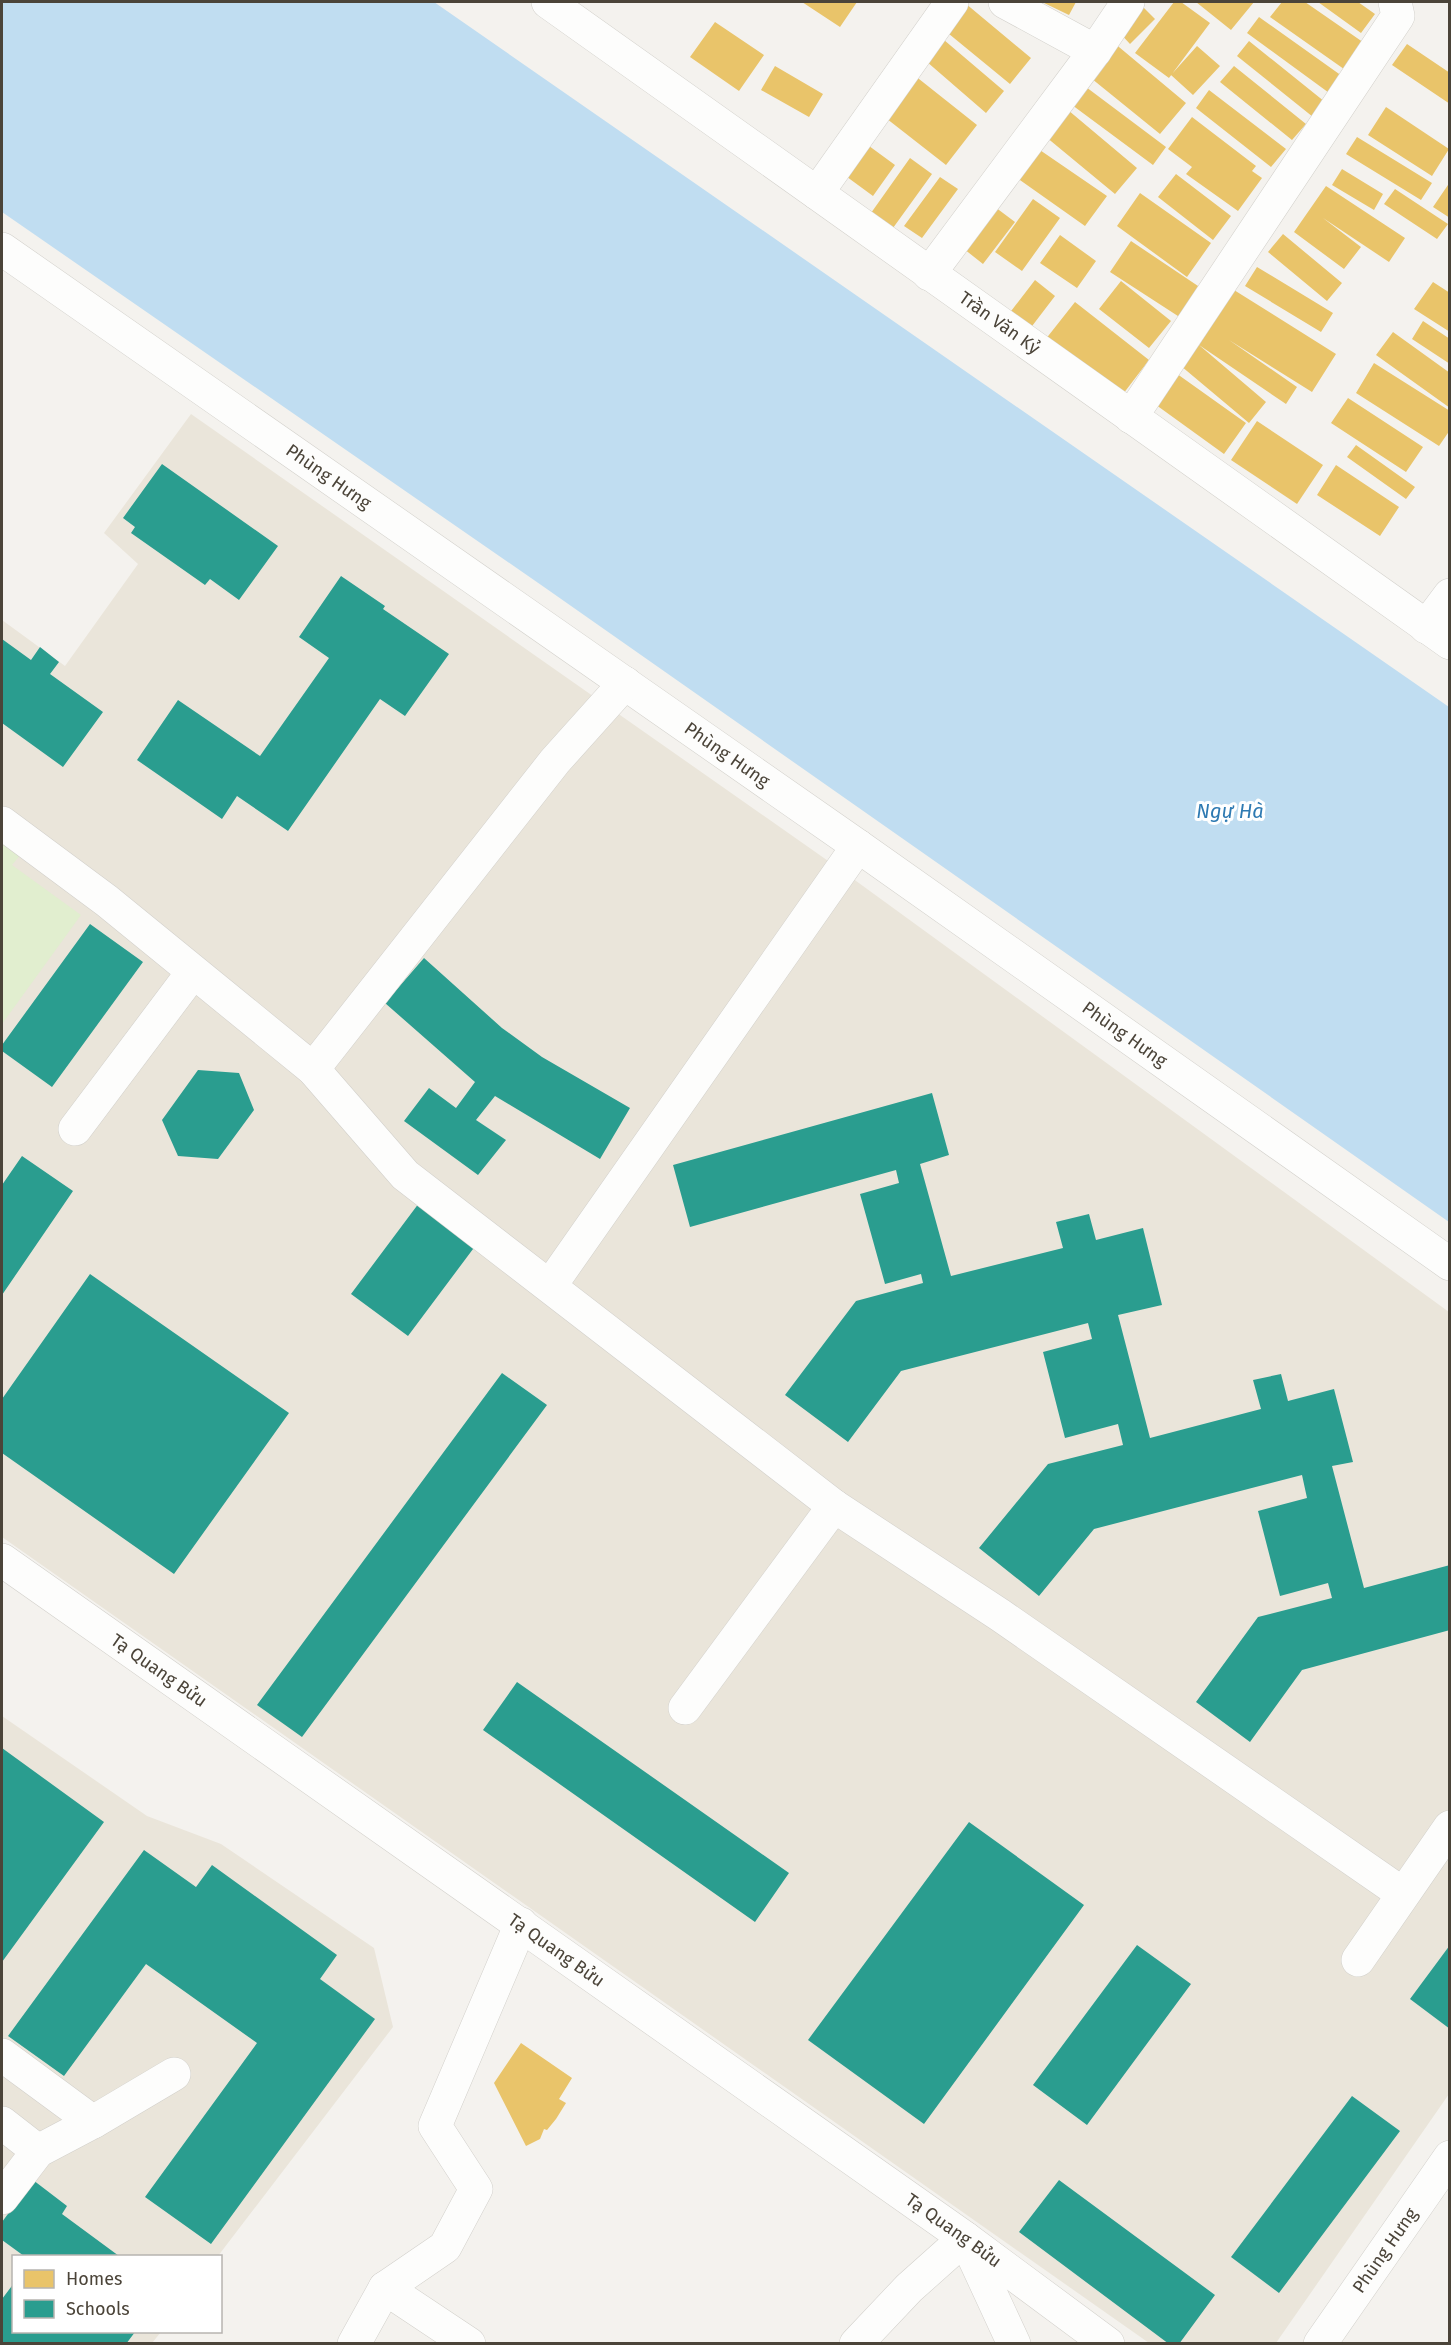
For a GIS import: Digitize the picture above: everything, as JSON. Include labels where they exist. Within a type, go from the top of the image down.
[{"type":"street","name":"Trần Văn Kỷ","points":[[548,2],[1438,635]]},
{"type":"street","points":[[818,193],[952,2]]},
{"type":"street","points":[[1005,2],[1095,51]]},
{"type":"street","points":[[928,274],[1095,51],[1128,2]]},
{"type":"street","points":[[1131,417],[1398,16],[1395,2]]},
{"type":"street","name":"Phùng Hưng","points":[[2,249],[858,846],[1449,1264]]},
{"type":"street","points":[[1438,635],[1449,595]]},
{"type":"street","points":[[313,1070],[555,761],[625,683]]},
{"type":"street","points":[[2,823],[107,901],[313,1070],[405,1175],[834,1506],[1000,1615],[1403,1894]]},
{"type":"street","points":[[550,1286],[858,846]]},
{"type":"street","points":[[75,1129],[193,972]]},
{"type":"street","points":[[685,1708],[834,1506]]},
{"type":"street","name":"Tạ Quang Bửu","points":[[2,1560],[966,2238],[1108,2343]]},
{"type":"street","points":[[1358,1960],[1449,1827]]},
{"type":"street","points":[[354,2343],[385,2288],[445,2247],[476,2189],[435,2126],[521,1924]]},
{"type":"street","points":[[2,2055],[93,2122]]},
{"type":"street","points":[[2,2198],[38,2151],[93,2122],[174,2074]]},
{"type":"street","points":[[2,2124],[38,2151]]},
{"type":"street","name":"Phùng Hưng","points":[[1320,2343],[1449,2157]]},
{"type":"street","points":[[856,2343],[909,2288],[966,2238],[1014,2343]]},
{"type":"street","points":[[385,2288],[469,2343]]},
{"type":"shaded area","points":[[191,414],[841,870],[1449,1312],[1449,2094],[1276,2343],[1149,2343],[2,1537],[2,620],[65,666],[138,564],[104,533]]},
{"type":"shaded area","points":[[2,1716],[147,1816],[221,1844],[374,1948],[393,2027],[219,2255],[12,2255],[12,2333],[160,2333],[152,2343],[2,2343]]},
{"type":"green space","points":[[2,840],[21,854],[12,865],[81,915],[2,1024]]},
{"type":"water","name":"Ngự Hà","points":[[2,2],[434,2],[1449,707],[1449,1222],[544,587],[2,212]]},
{"type":"building: Homes","points":[[802,2],[857,2],[840,27]]},
{"type":"building: Homes","points":[[1042,2],[1076,2],[1069,15]]},
{"type":"building: Homes","points":[[1138,2],[1155,19],[1130,44],[1118,31]]},
{"type":"building: Homes","points":[[1174,2],[1181,2],[1210,23],[1169,78],[1135,53]]},
{"type":"building: Homes","points":[[1196,2],[1254,2],[1231,30]]},
{"type":"building: Homes","points":[[1282,2],[1305,2],[1370,47],[1351,74],[1270,17]]},
{"type":"building: Homes","points":[[1318,2],[1358,2],[1375,14],[1361,33]]},
{"type":"building: Homes","points":[[965,3],[1031,58],[1010,84],[943,29]]},
{"type":"building: Homes","points":[[1259,17],[1349,81],[1336,98],[1247,33]]},
{"type":"building: Homes","points":[[715,22],[764,55],[739,91],[690,57]]},
{"type":"building: Homes","points":[[937,34],[1004,91],[986,113],[919,55]]},
{"type":"building: Homes","points":[[1107,37],[1186,103],[1160,134],[1081,70]]},
{"type":"building: Homes","points":[[1249,41],[1330,106],[1318,121],[1237,56]]},
{"type":"building: Homes","points":[[1407,44],[1450,73],[1450,104],[1392,65]]},
{"type":"building: Homes","points":[[1197,46],[1220,66],[1193,95],[1171,75]]},
{"type":"building: Homes","points":[[775,66],[823,94],[809,117],[761,90]]},
{"type":"building: Homes","points":[[1234,66],[1306,124],[1292,140],[1220,82]]},
{"type":"building: Homes","points":[[914,75],[977,125],[946,165],[882,115]]},
{"type":"building: Homes","points":[[1082,84],[1166,147],[1153,165],[1068,102]]},
{"type":"building: Homes","points":[[1209,90],[1286,149],[1271,167],[1196,108]]},
{"type":"building: Homes","points":[[1062,105],[1137,168],[1115,194],[1040,132]]},
{"type":"building: Homes","points":[[1386,107],[1449,149],[1432,176],[1368,135]]},
{"type":"building: Homes","points":[[1192,117],[1256,166],[1252,171],[1262,178],[1238,211],[1186,174],[1192,167],[1168,149]]},
{"type":"building: Homes","points":[[1357,137],[1432,183],[1421,200],[1346,154]]},
{"type":"building: Homes","points":[[865,143],[895,165],[873,196],[843,174]]},
{"type":"building: Homes","points":[[1034,146],[1107,196],[1085,226],[1013,175]]},
{"type":"building: Homes","points":[[910,158],[932,174],[893,228],[871,213]]},
{"type":"building: Homes","points":[[1342,169],[1383,194],[1374,210],[1332,185]]},
{"type":"building: Homes","points":[[1176,174],[1231,216],[1213,240],[1158,197]]},
{"type":"building: Homes","points":[[940,177],[958,189],[922,238],[904,226]]},
{"type":"building: Homes","points":[[1450,182],[1450,218],[1433,207]]},
{"type":"building: Homes","points":[[1326,186],[1405,238],[1389,262],[1323,218],[1361,247],[1344,269],[1294,232]]},
{"type":"building: Homes","points":[[1395,189],[1448,224],[1437,239],[1384,204]]},
{"type":"building: Homes","points":[[1140,193],[1211,243],[1187,277],[1117,226]]},
{"type":"building: Homes","points":[[1033,199],[1060,218],[1022,271],[995,252]]},
{"type":"building: Homes","points":[[991,204],[1015,222],[983,264],[959,245]]},
{"type":"building: Homes","points":[[1283,234],[1342,283],[1327,301],[1268,252]]},
{"type":"building: Homes","points":[[1060,235],[1096,261],[1077,288],[1040,263]]},
{"type":"building: Homes","points":[[1131,241],[1201,288],[1181,318],[1110,272]]},
{"type":"building: Homes","points":[[1257,267],[1333,313],[1321,332],[1245,286]]},
{"type":"building: Homes","points":[[1035,280],[1055,296],[1026,334],[1005,319]]},
{"type":"building: Homes","points":[[1121,281],[1171,321],[1149,348],[1099,309]]},
{"type":"building: Homes","points":[[1433,282],[1450,293],[1450,332],[1414,309]]},
{"type":"building: Homes","points":[[1234,290],[1336,354],[1312,392],[1229,340],[1297,387],[1286,404],[1199,345]]},
{"type":"building: Homes","points":[[1075,302],[1149,360],[1120,398],[1045,340]]},
{"type":"building: Homes","points":[[1423,321],[1450,339],[1450,364],[1412,339]]},
{"type":"building: Homes","points":[[1393,332],[1450,373],[1450,408],[1376,355]]},
{"type":"building: Homes","points":[[1199,345],[1266,402],[1249,423],[1181,366]]},
{"type":"building: Homes","points":[[1374,363],[1450,411],[1450,430],[1439,446],[1356,393]]},
{"type":"building: Homes","points":[[1173,371],[1246,423],[1224,454],[1152,402]]},
{"type":"building: Homes","points":[[1348,398],[1423,447],[1406,472],[1331,423]]},
{"type":"building: Homes","points":[[1257,421],[1323,465],[1297,504],[1231,460]]},
{"type":"building: Homes","points":[[1356,445],[1415,487],[1406,499],[1347,457]]},
{"type":"building: Homes","points":[[1336,465],[1399,507],[1380,536],[1317,495]]},
{"type":"building: Homes","points":[[521,2043],[572,2078],[559,2099],[566,2103],[556,2119],[547,2130],[544,2129],[540,2139],[526,2146],[494,2083]]},
{"type":"building: Schools","points":[[162,464],[278,546],[239,600],[210,579],[205,585],[131,533],[135,527],[123,518]]},
{"type":"building: Schools","points":[[341,576],[385,606],[383,609],[449,654],[405,716],[380,699],[288,831],[237,796],[222,819],[137,760],[178,700],[260,756],[329,658],[299,637]]},
{"type":"building: Schools","points":[[2,639],[31,660],[40,647],[59,662],[50,674],[103,712],[63,767],[2,723]]},
{"type":"building: Schools","points":[[90,924],[143,962],[52,1087],[2,1051],[2,1045]]},
{"type":"building: Schools","points":[[424,958],[502,1028],[542,1057],[630,1108],[600,1159],[495,1096],[476,1120],[506,1140],[478,1175],[404,1121],[429,1088],[456,1108],[475,1082],[385,1003]]},
{"type":"building: Schools","points":[[198,1070],[239,1073],[254,1110],[218,1159],[178,1156],[162,1120]]},
{"type":"building: Schools","points":[[932,1093],[949,1155],[920,1164],[951,1276],[1063,1248],[1056,1222],[1089,1214],[1096,1240],[1143,1228],[1162,1305],[1118,1315],[1150,1438],[1261,1409],[1253,1380],[1281,1374],[1288,1401],[1334,1389],[1353,1462],[1332,1466],[1364,1588],[1450,1565],[1450,1630],[1302,1670],[1250,1742],[1196,1702],[1258,1617],[1332,1598],[1328,1583],[1280,1596],[1258,1511],[1307,1498],[1302,1475],[1094,1529],[1039,1596],[979,1548],[1048,1464],[1123,1445],[1118,1424],[1065,1438],[1043,1352],[1092,1339],[1088,1323],[901,1371],[848,1442],[785,1395],[856,1301],[923,1283],[921,1274],[885,1284],[860,1194],[899,1183],[896,1170],[690,1227],[673,1165]]},
{"type":"building: Schools","points":[[22,1156],[73,1191],[2,1295],[2,1185]]},
{"type":"building: Schools","points":[[419,1203],[476,1245],[408,1336],[351,1294]]},
{"type":"building: Schools","points":[[90,1274],[289,1413],[174,1574],[2,1453],[2,1399]]},
{"type":"building: Schools","points":[[502,1373],[547,1405],[302,1737],[257,1705]]},
{"type":"building: Schools","points":[[517,1682],[789,1873],[755,1922],[483,1730]]},
{"type":"building: Schools","points":[[2,1748],[104,1822],[2,1962],[3,1839]]},
{"type":"building: Schools","points":[[969,1822],[1084,1905],[924,2124],[808,2040]]},
{"type":"building: Schools","points":[[144,1850],[196,1887],[212,1865],[337,1955],[320,1979],[375,2019],[211,2244],[145,2197],[257,2043],[146,1964],[64,2076],[8,2036]]},
{"type":"building: Schools","points":[[1137,1945],[1191,1984],[1087,2125],[1033,2085]]},
{"type":"building: Schools","points":[[1450,1945],[1450,2029],[1410,1999]]},
{"type":"building: Schools","points":[[1352,2096],[1400,2131],[1279,2293],[1231,2257]]},
{"type":"building: Schools","points":[[33,2180],[67,2206],[62,2214],[118,2255],[23,2255],[2,2240],[2,2222]]},
{"type":"building: Schools","points":[[1059,2180],[1215,2295],[1179,2344],[1169,2344],[1019,2232]]},
{"type":"building: Schools","points":[[12,2286],[12,2333],[134,2333],[126,2344],[2,2344],[2,2299]]}]
